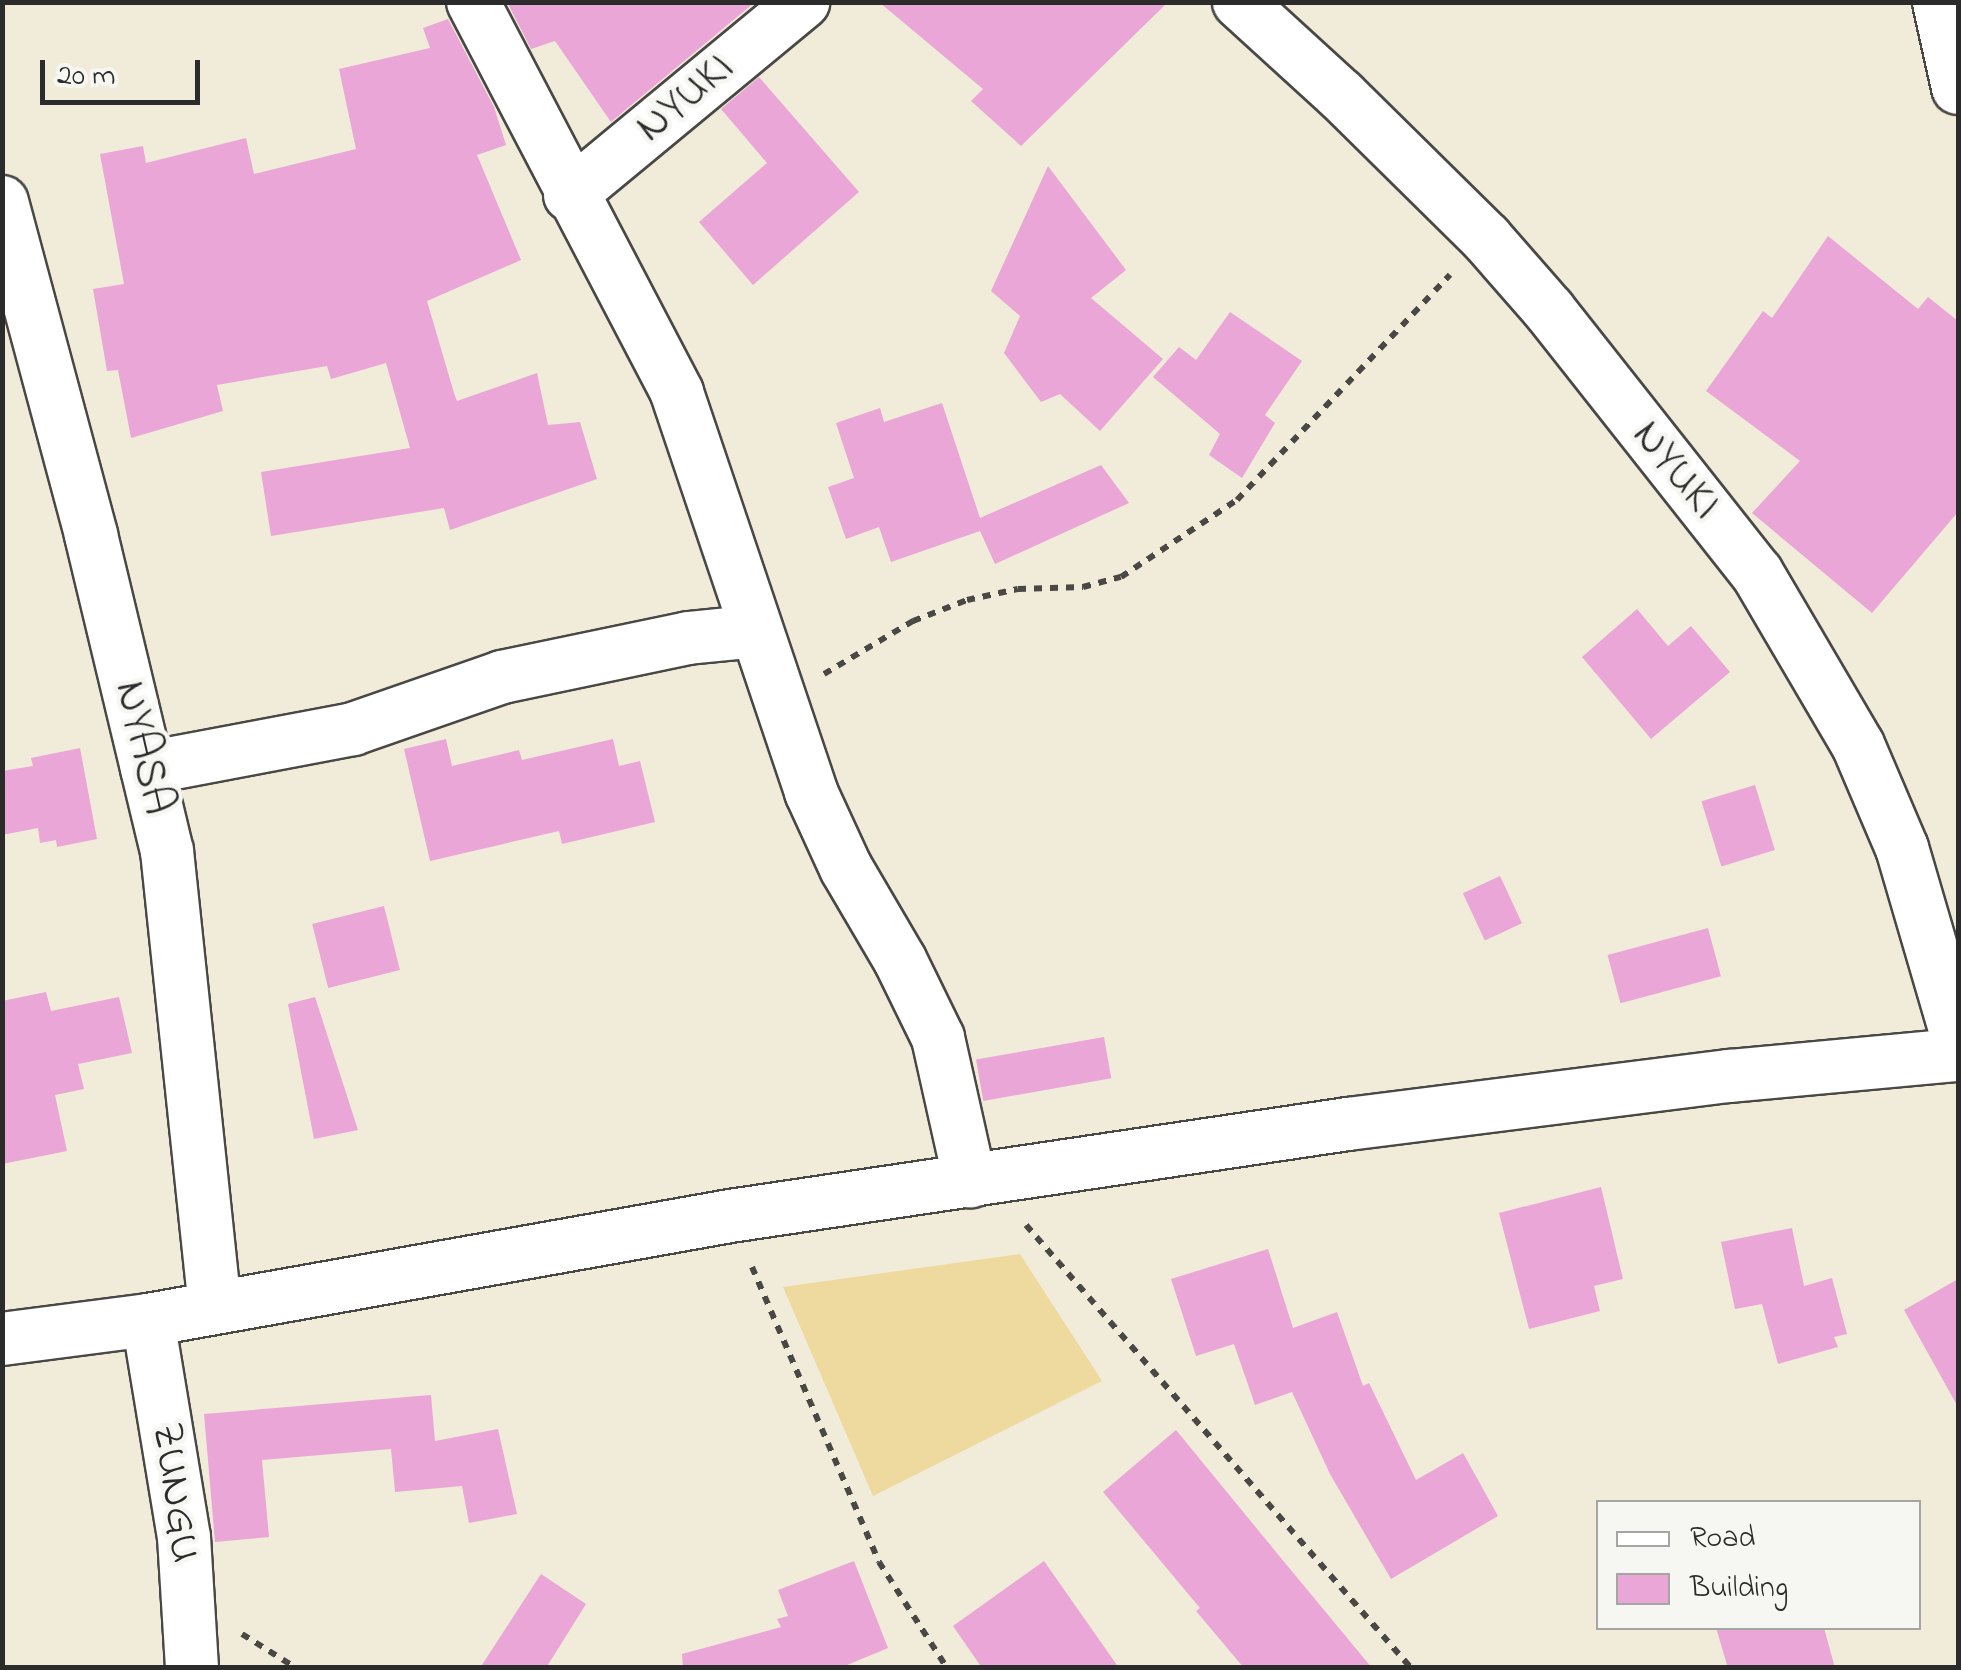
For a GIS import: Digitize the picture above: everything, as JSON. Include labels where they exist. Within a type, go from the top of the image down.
[{"type":"street","points":[[473,2],[570,195],[677,393],[811,792],[846,868],[900,960],[938,1038],[978,1180]]},
{"type":"street","name":"NYUKI","points":[[570,195],[803,2]]},
{"type":"street","name":"NYUKI","points":[[1239,2],[1341,94],[1486,238],[1549,310],[1757,573],[1858,745],[1902,848],[1958,1039]]},
{"type":"street","points":[[1939,2],[1958,88]]},
{"type":"street","name":"NYASA","points":[[2,202],[167,850],[215,1306]]},
{"type":"street","points":[[147,768],[353,729],[502,677],[688,638],[757,631]]},
{"type":"street","points":[[2,1339],[148,1320],[730,1216],[1348,1124],[1730,1076],[1958,1055]]},
{"type":"street","name":"ZUNGU","points":[[148,1320],[184,1537],[192,1668]]},
{"type":"path","points":[[780,700],[913,620],[1018,589],[1083,586],[1122,577],[1182,538],[1237,500],[1288,451],[1366,360],[1486,238]]},
{"type":"path","points":[[978,1180],[1412,1668]]},
{"type":"path","points":[[730,1216],[879,1562],[947,1668]]},
{"type":"sand","points":[[1020,1254],[1102,1381],[873,1496],[783,1287]]},
{"type":"building","points":[[507,2],[755,2],[611,122],[555,41],[531,49]]},
{"type":"building","points":[[879,2],[1168,2],[1021,146],[971,101],[983,89]]},
{"type":"building","points":[[448,19],[494,107],[506,145],[477,155],[521,260],[427,301],[454,393],[457,401],[537,373],[548,425],[580,422],[597,479],[450,530],[444,508],[271,536],[261,472],[410,448],[386,363],[331,379],[327,366],[217,385],[223,411],[131,438],[118,370],[107,371],[93,289],[124,284],[100,154],[143,146],[146,163],[246,138],[254,174],[356,149],[339,69],[430,48],[423,28]]},
{"type":"building","points":[[759,77],[859,192],[753,285],[699,222],[767,163],[721,109]]},
{"type":"building","points":[[1048,166],[1126,270],[1091,298],[1163,359],[1100,431],[1060,394],[1041,402],[1004,353],[1020,316],[991,291]]},
{"type":"building","points":[[1828,236],[1918,309],[1928,297],[1958,321],[1958,512],[1872,613],[1752,513],[1800,461],[1706,391],[1763,311],[1772,318]]},
{"type":"building","points":[[1230,312],[1302,361],[1265,415],[1275,423],[1242,478],[1209,455],[1220,434],[1153,377],[1179,347],[1196,360]]},
{"type":"building","points":[[942,403],[980,518],[1101,465],[1129,503],[995,564],[980,531],[891,562],[879,527],[846,539],[828,487],[854,478],[836,423],[880,408],[884,422]]},
{"type":"building","points":[[1637,609],[1668,646],[1691,626],[1730,672],[1651,739],[1582,657]]},
{"type":"building","points":[[446,739],[452,766],[519,750],[522,760],[613,739],[619,766],[640,761],[655,822],[562,844],[559,831],[430,861],[404,749]]},
{"type":"building","points":[[80,748],[97,839],[57,847],[56,840],[40,843],[38,828],[2,835],[2,771],[33,766],[31,758]]},
{"type":"building","points":[[1755,785],[1775,850],[1721,866],[1701,801]]},
{"type":"building","points":[[1500,876],[1522,923],[1485,940],[1463,893]]},
{"type":"building","points":[[384,906],[400,970],[328,988],[312,924]]},
{"type":"building","points":[[1708,928],[1721,976],[1620,1003],[1608,955]]},
{"type":"building","points":[[46,992],[51,1011],[119,997],[132,1053],[78,1064],[84,1089],[55,1095],[67,1151],[2,1164],[2,1001]]},
{"type":"building","points":[[315,997],[358,1130],[314,1139],[288,1004]]},
{"type":"building","points":[[1104,1037],[1111,1078],[983,1101],[976,1060]]},
{"type":"building","points":[[1601,1187],[1623,1279],[1594,1286],[1600,1311],[1529,1329],[1499,1213]]},
{"type":"building","points":[[1792,1228],[1804,1286],[1832,1278],[1847,1334],[1834,1337],[1838,1347],[1778,1364],[1762,1304],[1735,1309],[1721,1242]]},
{"type":"building","points":[[1268,1249],[1293,1328],[1337,1312],[1363,1386],[1369,1383],[1416,1480],[1463,1453],[1498,1516],[1391,1579],[1330,1474],[1292,1392],[1255,1405],[1234,1344],[1196,1356],[1171,1279]]},
{"type":"building","points":[[1958,1279],[1958,1407],[1904,1310]]},
{"type":"building","points":[[431,1395],[435,1441],[498,1429],[517,1514],[469,1523],[462,1486],[395,1492],[391,1449],[262,1460],[269,1537],[215,1542],[204,1414]]},
{"type":"building","points":[[1176,1430],[1372,1668],[1244,1668],[1196,1611],[1200,1608],[1103,1492]]},
{"type":"building","points":[[854,1561],[888,1648],[840,1668],[683,1668],[682,1654],[781,1627],[777,1619],[788,1616],[778,1590]]},
{"type":"building","points":[[1044,1561],[1119,1668],[982,1668],[953,1626]]},
{"type":"building","points":[[541,1574],[586,1604],[546,1668],[480,1668]]},
{"type":"building","points":[[1717,1630],[1825,1630],[1835,1668],[1728,1668]]}]
